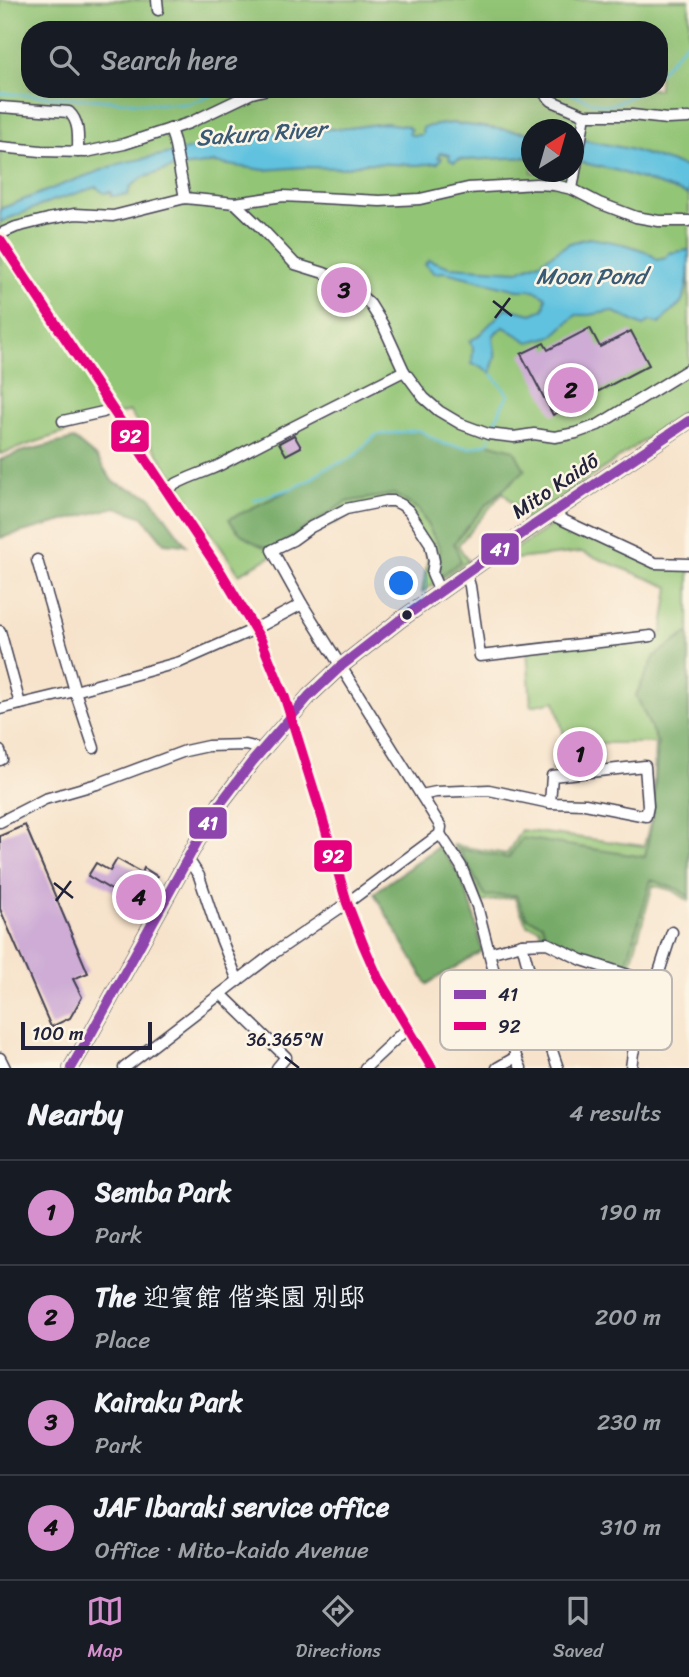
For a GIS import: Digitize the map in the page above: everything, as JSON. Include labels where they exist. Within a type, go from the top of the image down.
[{"type":"main road","name":"Mito Kaidō","points":[[71,1068],[219,804],[291,716],[341,666],[400,620],[689,421]]},
{"type":"street","points":[[0,147],[86,152],[124,144],[189,123],[242,98]]},
{"type":"street","points":[[549,98],[585,115],[689,118]]},
{"type":"street","points":[[0,107],[69,112],[75,117],[78,152]]},
{"type":"street","points":[[573,183],[585,115]]},
{"type":"street","points":[[170,129],[185,198]]},
{"type":"street","points":[[0,234],[16,227],[61,216],[113,216],[185,198],[235,204],[283,196],[380,201],[420,199],[468,188],[573,183],[598,203],[636,216],[659,221],[689,221]]},
{"type":"street","points":[[235,204],[295,264],[350,285],[370,304],[404,371],[424,398],[461,424],[514,437],[534,434],[555,437],[576,433],[598,425],[689,369]]},
{"type":"street","points":[[0,240],[222,574],[255,629],[281,686],[347,903],[363,944],[378,978],[432,1068]]},
{"type":"street","points":[[166,490],[176,482],[213,468],[404,371]]},
{"type":"street","points":[[63,421],[111,408]]},
{"type":"street","points":[[440,592],[432,574],[435,561],[430,544],[409,511],[394,501],[346,509],[272,550],[302,604],[441,827],[440,834],[461,866],[477,906],[493,970]]},
{"type":"street","points":[[551,514],[655,563],[689,564]]},
{"type":"street","points":[[37,560],[94,748]]},
{"type":"street","points":[[466,573],[480,656],[651,636]]},
{"type":"street","points":[[0,709],[180,662],[255,629],[302,604]]},
{"type":"street","points":[[0,631],[20,704]]},
{"type":"street","points":[[0,822],[45,799],[97,784],[185,751],[208,746],[246,745],[261,751]]},
{"type":"street","points":[[0,751],[0,760]]},
{"type":"street","points":[[421,794],[489,790],[550,803],[585,804],[646,816],[648,806],[645,766],[552,776],[550,803]]},
{"type":"street","points":[[124,1068],[274,953],[440,834]]},
{"type":"street","points":[[185,864],[192,865],[199,876],[238,981]]},
{"type":"street","points":[[660,970],[672,932]]},
{"type":"street","points":[[489,953],[522,944],[547,943],[582,960],[613,970]]},
{"type":"street","points":[[522,944],[529,970]]},
{"type":"street","points":[[221,994],[286,1058],[277,1068]]},
{"type":"street","points":[[365,1068],[408,1029]]},
{"type":"street","points":[[514,1050],[521,1068]]},
{"type":"street","points":[[552,1050],[558,1068]]},
{"type":"street","points":[[631,1068],[635,1050]]},
{"type":"street","points":[[497,1068],[516,1057]]},
{"type":"street","points":[[0,1058],[5,1068]]},
{"type":"green space","points":[[0,0],[689,0],[689,409],[528,521],[503,492],[458,545],[468,561],[422,592],[428,558],[404,511],[389,507],[351,514],[239,574],[129,411],[0,454]]},
{"type":"green space","points":[[419,430],[443,444],[470,448],[488,443],[514,450],[525,470],[486,505],[454,543],[461,561],[438,578],[440,548],[419,510],[394,494],[346,502],[272,550],[247,539],[229,519],[310,480],[324,469],[352,458],[376,435]]},
{"type":"green space","points":[[74,439],[98,459],[113,482],[150,496],[186,545],[164,543],[143,517],[116,507],[0,538],[0,460],[20,452]]},
{"type":"green space","points":[[555,523],[655,563],[689,564],[689,901],[674,891],[653,885],[629,970],[543,939],[539,928],[527,925],[514,897],[482,902],[453,845],[507,854],[521,830],[644,846],[652,816],[655,743],[601,743],[602,765],[551,771],[565,739],[555,701],[531,706],[527,649],[662,633],[669,587],[582,552],[497,561]]},
{"type":"green space","points":[[689,632],[689,897],[678,889],[651,880],[626,965],[546,936],[542,924],[527,918],[516,895],[485,896],[459,849],[508,858],[522,838],[645,857],[653,815],[658,744],[636,695],[655,656]]},
{"type":"green space","points":[[439,846],[459,874],[473,910],[482,951],[450,970],[440,970],[440,976],[427,984],[374,893]]},
{"type":"water","points":[[385,123],[407,126],[411,135],[421,135],[424,127],[451,123],[521,132],[521,157],[460,159],[454,162],[449,159],[450,155],[440,153],[438,157],[442,158],[438,163],[417,165],[366,163],[342,168],[264,170],[214,163],[172,168],[142,178],[130,187],[128,195],[111,196],[111,192],[104,193],[96,187],[0,222],[0,209],[122,163],[275,132]]},
{"type":"water","points":[[584,140],[629,149],[689,168],[689,195],[615,170],[584,163]]},
{"type":"water","name":"Moon Pond","points":[[589,238],[635,248],[657,260],[666,258],[669,253],[689,250],[687,286],[680,304],[660,324],[650,321],[643,326],[612,311],[576,315],[553,336],[529,342],[504,327],[493,337],[495,357],[492,374],[472,364],[473,347],[469,341],[477,337],[506,308],[532,314],[544,309],[546,297],[534,290],[518,290],[445,272],[434,273],[425,264],[429,260],[450,267],[518,271],[540,262],[570,243]]},
{"type":"building","points":[[590,328],[600,347],[631,331],[649,365],[553,415],[521,354],[544,343],[548,350]]},
{"type":"building","points":[[294,435],[301,447],[286,455],[279,443]]},
{"type":"building","points":[[25,825],[88,973],[73,979],[82,997],[70,1018],[51,1027],[0,909],[0,836]]},
{"type":"building","points":[[117,859],[142,873],[144,868],[157,876],[147,893],[153,896],[145,910],[88,876],[96,863],[110,871]]},
{"type":"waterway","points":[[668,63],[689,39]]},
{"type":"waterway","points":[[0,93],[21,94]]},
{"type":"waterway","points":[[72,98],[158,104],[188,104],[204,98]]},
{"type":"waterway","points":[[583,98],[606,105],[627,98]]},
{"type":"waterway","points":[[492,374],[509,395],[502,405],[492,432]]},
{"type":"waterway","points":[[254,500],[293,488],[324,469],[352,458],[376,435],[419,430],[443,444],[470,448],[488,443],[490,438]]},
{"type":"transit line","name":"92","points":[[0,240],[222,574],[261,640],[285,698],[347,903],[363,944],[378,978],[432,1068]]},
{"type":"transit line","name":"41","points":[[71,1068],[220,804],[309,696],[341,666],[400,620],[689,421]]},
{"type":"place","name":"Kairaku Park","points":[[344,290]]},
{"type":"place","name":"The 迎賓館 偕楽園 別邸","points":[[571,390]]},
{"type":"place","name":"Semba Park","points":[[580,754]]},
{"type":"place","name":"JAF Ibaraki service office","points":[[139,897]]},
{"type":"water label","name":"Sakura River","points":[[261,133]]}]
